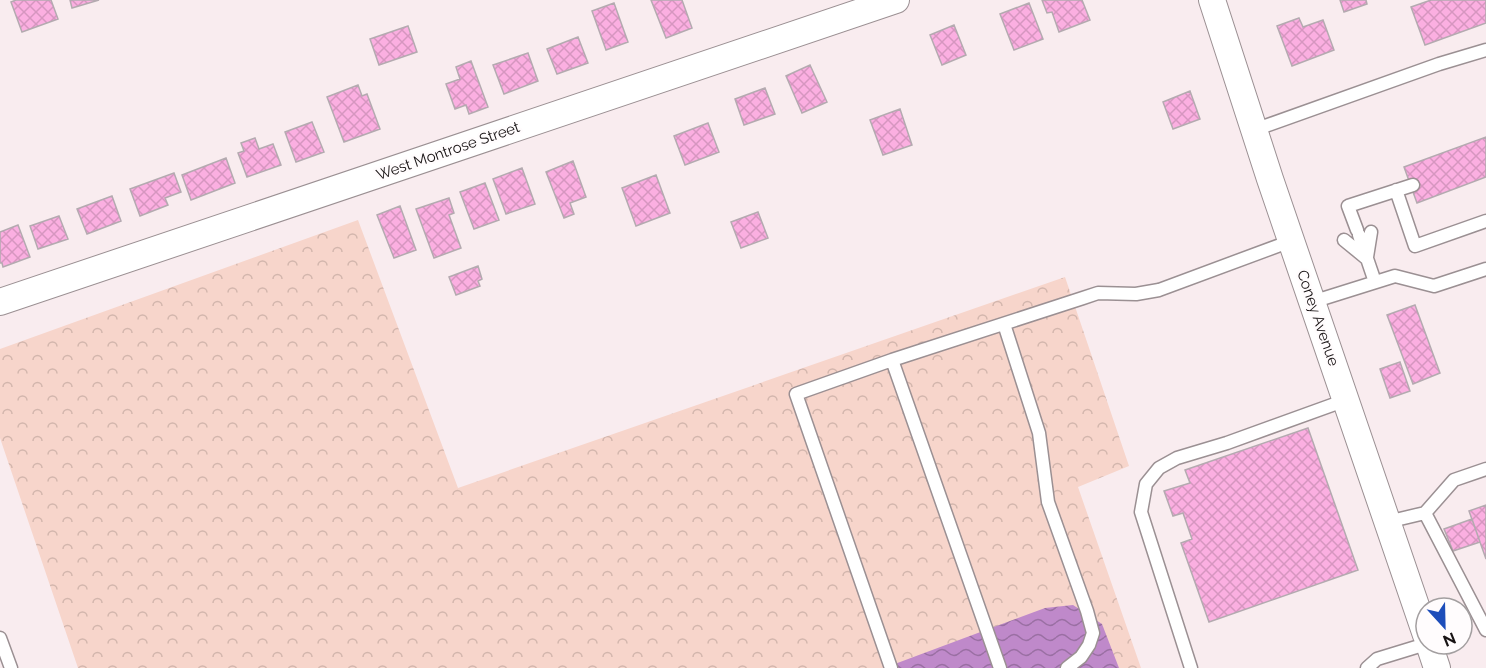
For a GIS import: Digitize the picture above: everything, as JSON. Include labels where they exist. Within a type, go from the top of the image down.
[{"type":"street","name":"West Montrose Street","points":[[0,302],[896,0]]},
{"type":"street","name":"Coney Avenue","points":[[1212,0],[1291,241],[1414,599]]},
{"type":"lane","points":[[1254,130],[1439,64],[1486,50]]},
{"type":"lane","points":[[1375,282],[1367,258],[1364,231],[1348,206],[1413,185]]},
{"type":"lane","points":[[1396,190],[1415,246],[1486,221]]},
{"type":"lane","points":[[1351,212],[1343,237],[1367,258]]},
{"type":"lane","points":[[891,668],[796,394],[1098,293],[1136,294],[1159,290],[1291,241]]},
{"type":"lane","points":[[1312,302],[1395,276],[1434,286],[1486,269]]},
{"type":"lane","points":[[1004,324],[1039,433],[1048,502],[1093,633],[1082,657],[1067,668]]},
{"type":"lane","points":[[892,360],[1000,668]]},
{"type":"lane","points":[[1191,668],[1141,512],[1146,484],[1159,468],[1177,458],[1227,443],[1346,400]]},
{"type":"lane","points":[[1388,522],[1425,513],[1454,480],[1486,469]]},
{"type":"lane","points":[[1425,513],[1486,630]]},
{"type":"lane","points":[[0,638],[11,668]]},
{"type":"lane","points":[[1367,668],[1377,659],[1414,648]]},
{"type":"green space","points":[[358,220],[458,488],[1065,277],[1129,466],[1078,487],[1141,668],[78,668],[0,438],[0,349]]},
{"type":"water","points":[[1073,605],[1102,624],[1119,668],[884,668],[1045,608]]},
{"type":"building","points":[[51,0],[58,19],[22,32],[11,2]]},
{"type":"building","points":[[70,0],[99,0],[72,8]]},
{"type":"building","points":[[651,0],[682,0],[692,28],[666,38]]},
{"type":"building","points":[[1042,0],[1082,0],[1090,20],[1059,32],[1052,12],[1047,13]]},
{"type":"building","points":[[1340,0],[1366,0],[1367,4],[1344,12]]},
{"type":"building","points":[[1431,0],[1486,0],[1486,23],[1425,45],[1411,7]]},
{"type":"building","points":[[614,3],[628,42],[606,50],[592,11]]},
{"type":"building","points":[[1029,3],[1043,39],[1014,50],[1000,14]]},
{"type":"building","points":[[1299,18],[1303,27],[1323,20],[1334,50],[1292,66],[1277,26]]},
{"type":"building","points":[[954,25],[966,55],[942,65],[930,35]]},
{"type":"building","points":[[408,26],[417,52],[379,65],[370,39]]},
{"type":"building","points":[[578,37],[588,63],[557,74],[547,49]]},
{"type":"building","points":[[528,53],[538,81],[504,94],[493,65]]},
{"type":"building","points":[[471,61],[488,107],[469,114],[466,105],[455,109],[446,84],[460,79],[456,67]]},
{"type":"building","points":[[810,65],[827,102],[802,113],[786,76]]},
{"type":"building","points":[[358,85],[362,96],[367,94],[380,129],[344,142],[327,97]]},
{"type":"building","points":[[765,88],[775,114],[744,125],[735,99]]},
{"type":"building","points":[[1190,91],[1200,119],[1173,129],[1163,102]]},
{"type":"building","points":[[900,109],[912,145],[883,155],[870,120]]},
{"type":"building","points":[[312,122],[324,152],[296,162],[285,132]]},
{"type":"building","points":[[708,123],[719,152],[685,165],[674,136]]},
{"type":"building","points":[[1486,137],[1486,177],[1417,203],[1404,167]]},
{"type":"building","points":[[255,138],[259,149],[273,144],[281,165],[247,177],[238,153],[244,151],[241,143]]},
{"type":"building","points":[[226,158],[235,183],[191,200],[182,175]]},
{"type":"building","points":[[573,161],[586,197],[570,203],[574,214],[564,218],[546,172]]},
{"type":"building","points":[[522,168],[535,204],[506,214],[493,179]]},
{"type":"building","points":[[174,173],[181,192],[165,198],[168,205],[140,216],[130,189]]},
{"type":"building","points":[[656,175],[670,213],[636,226],[622,188]]},
{"type":"building","points":[[485,183],[499,220],[474,229],[460,192]]},
{"type":"building","points":[[112,196],[121,221],[87,234],[77,209]]},
{"type":"building","points":[[449,198],[454,213],[449,215],[461,248],[434,258],[416,209]]},
{"type":"building","points":[[400,206],[416,250],[394,258],[377,215]]},
{"type":"building","points":[[758,212],[768,238],[741,248],[731,222]]},
{"type":"building","points":[[59,216],[68,239],[38,249],[30,226]]},
{"type":"building","points":[[18,225],[30,257],[3,267],[0,263],[0,232]]},
{"type":"building","points":[[478,266],[482,279],[478,281],[480,286],[456,295],[449,277]]},
{"type":"building","points":[[1415,305],[1440,373],[1413,384],[1387,315]]},
{"type":"building","points":[[1400,362],[1410,391],[1390,398],[1380,369]]},
{"type":"building","points":[[1308,428],[1358,570],[1209,622],[1181,543],[1192,539],[1183,513],[1173,516],[1164,491],[1190,483],[1185,470]]},
{"type":"building","points":[[1486,505],[1486,559],[1469,511]]},
{"type":"building","points":[[1472,519],[1480,542],[1453,551],[1444,529]]}]
